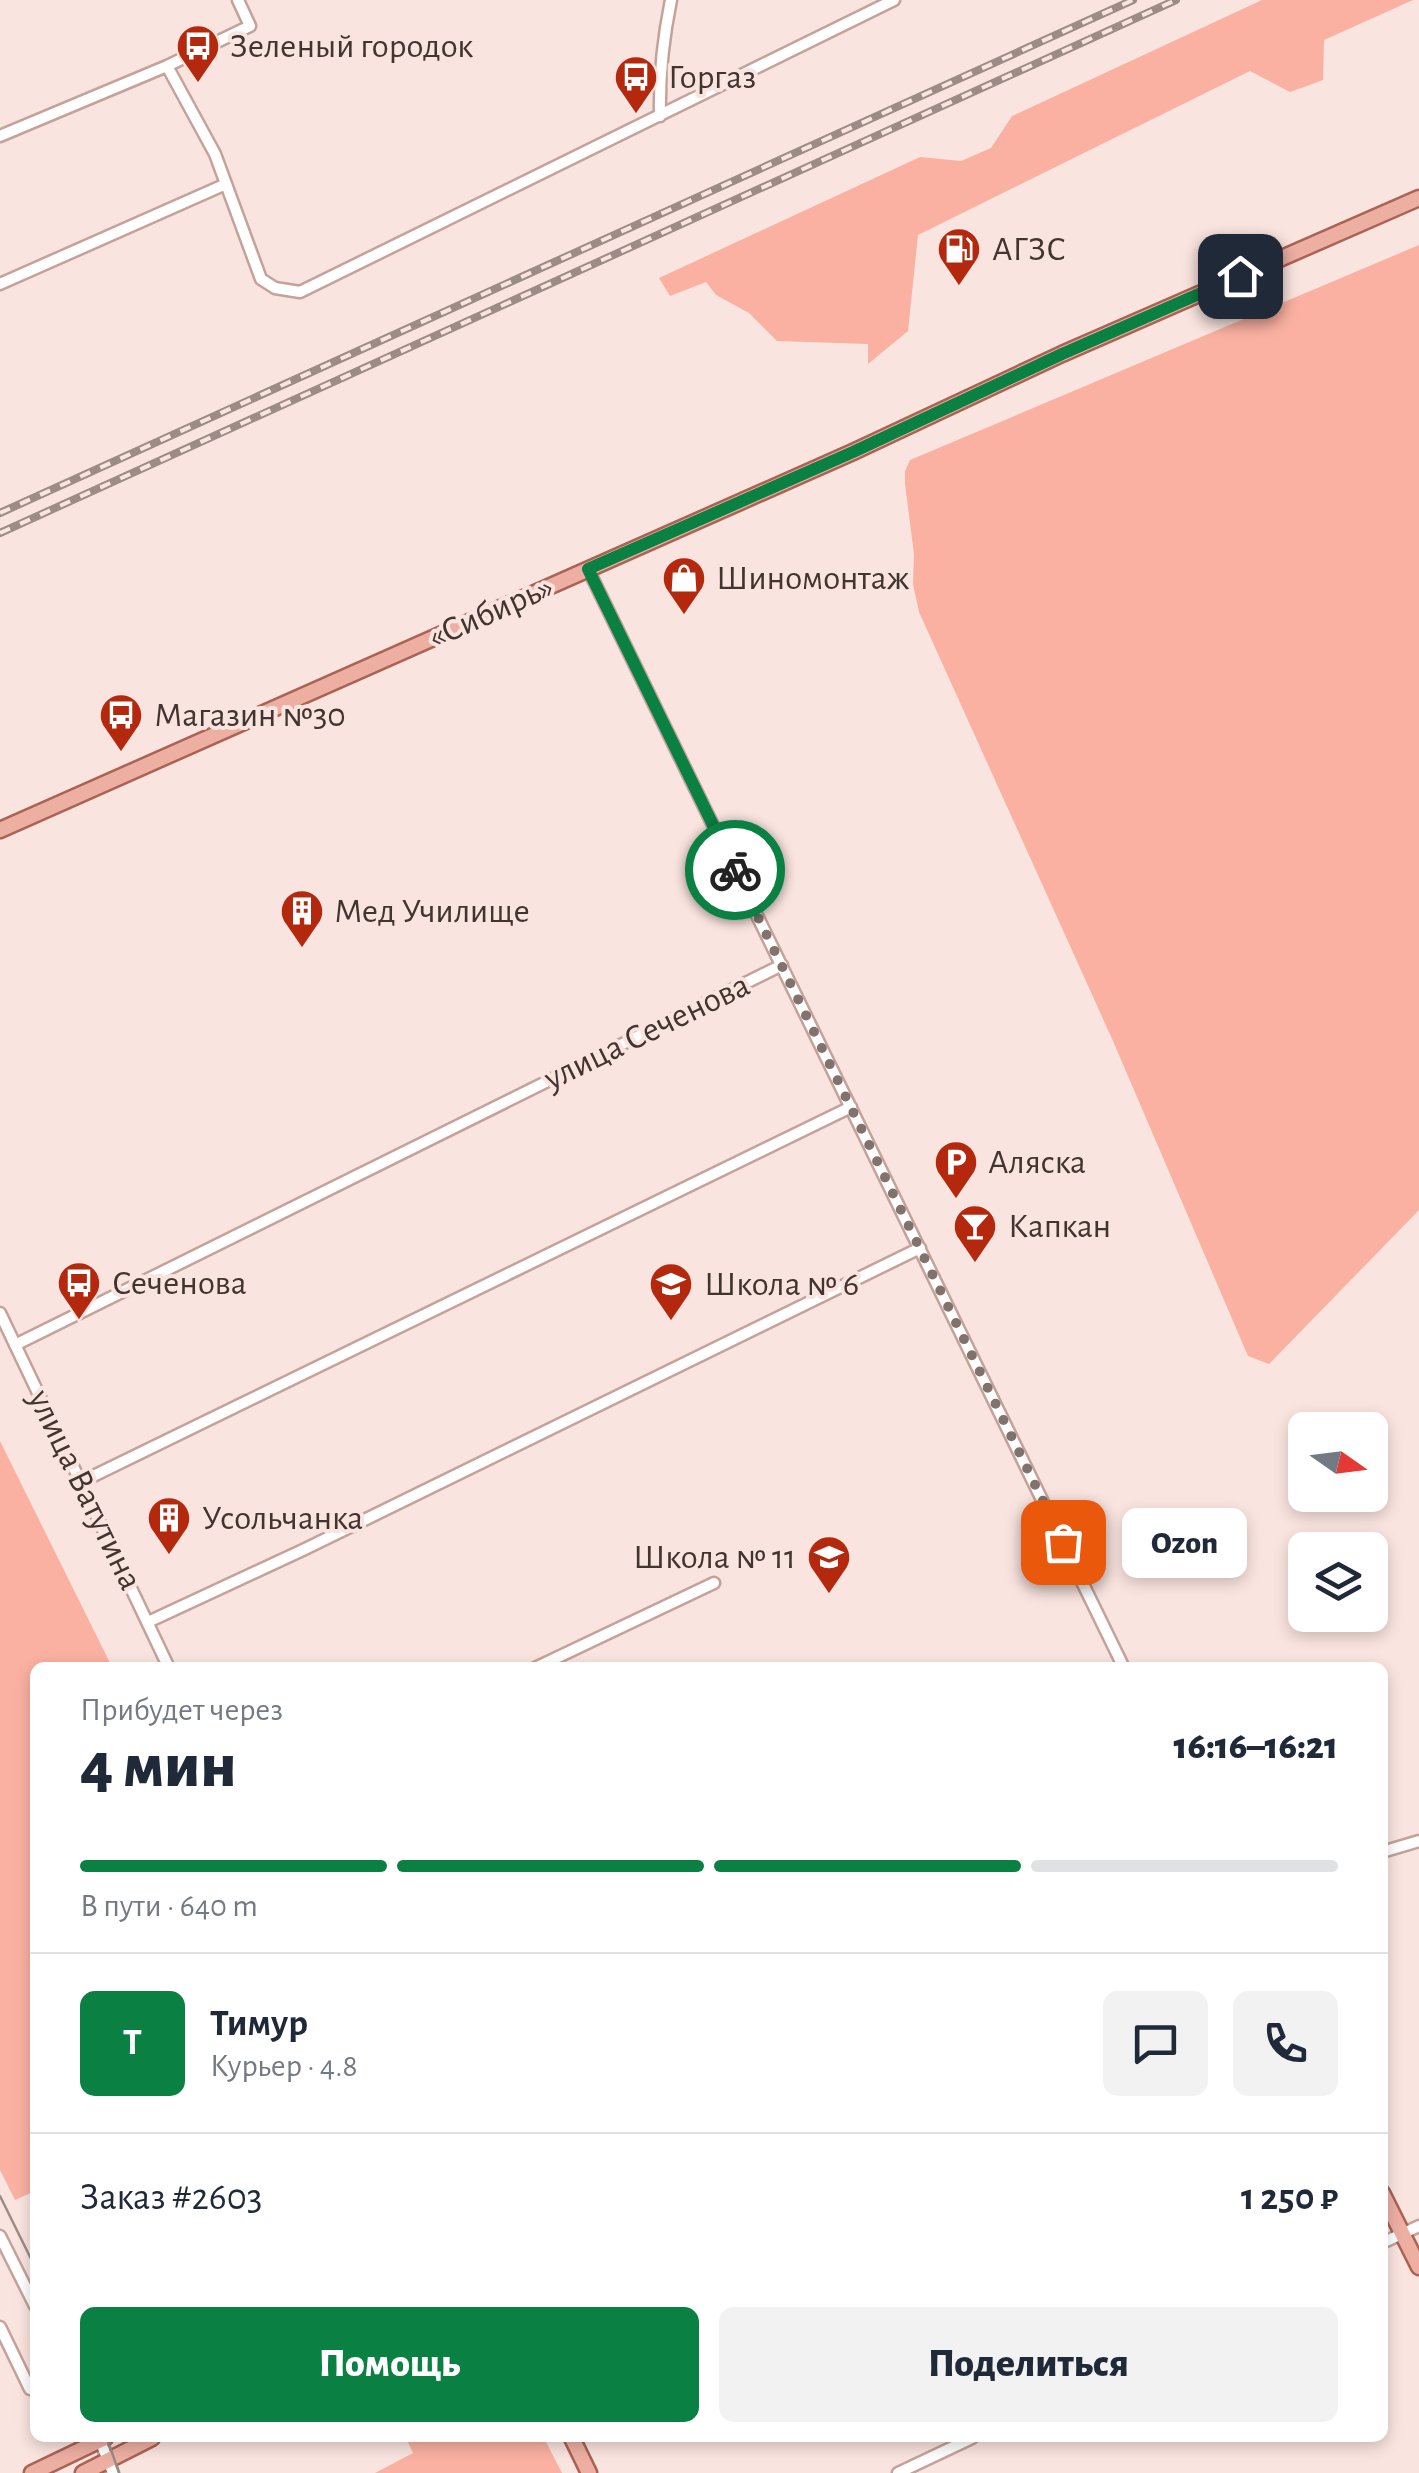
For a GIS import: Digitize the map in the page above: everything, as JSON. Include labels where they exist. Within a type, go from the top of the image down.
[{"type":"main road","name":"«Сибирь»","points":[[0,830],[1419,198]]},
{"type":"main road","points":[[1388,2206],[1419,2268]]},
{"type":"main road","points":[[32,2473],[93,2442]]},
{"type":"main road","points":[[83,2473],[111,2466],[146,2442]]},
{"type":"main road","points":[[574,2442],[589,2473]]},
{"type":"street","points":[[0,136],[168,66],[250,26],[238,0]]},
{"type":"street","points":[[660,116],[660,62],[671,0]]},
{"type":"street","points":[[168,66],[215,154],[261,279],[275,288],[300,292],[894,0]]},
{"type":"street","points":[[0,284],[226,184]]},
{"type":"street","points":[[588,569],[1121,1662]]},
{"type":"street","name":"улица Сеченова","points":[[15,1344],[782,965]]},
{"type":"street","points":[[81,1482],[851,1107]]},
{"type":"street","points":[[148,1622],[920,1248]]},
{"type":"street","name":"улица Ватутина","points":[[0,1313],[167,1662]]},
{"type":"street","points":[[548,1662],[714,1583]]},
{"type":"street","points":[[1388,1850],[1419,1841]]},
{"type":"street","points":[[1388,2240],[1419,2226]]},
{"type":"street","points":[[0,2236],[30,2296]]},
{"type":"street","points":[[0,2327],[30,2389]]},
{"type":"street","points":[[102,2442],[111,2466]]},
{"type":"street","points":[[898,2473],[964,2442]]},
{"type":"shaded area","points":[[1262,0],[1413,0],[1324,40],[1323,80],[1290,92],[1250,71],[918,235],[908,331],[868,364],[868,344],[777,341],[749,313],[716,295],[706,282],[670,296],[659,278],[920,157],[961,161],[991,148],[1012,116]]},
{"type":"shaded area","points":[[1419,245],[1419,1210],[1269,1364],[1248,1356],[1113,1041],[919,612],[913,584],[914,554],[905,471],[910,460]]},
{"type":"shaded area","points":[[0,1441],[110,1662],[30,1662],[30,2193],[15,2200],[0,2170]]},
{"type":"shaded area","points":[[408,2442],[546,2442],[562,2473],[375,2473],[413,2453]]},
{"type":"tram line","points":[[0,2196],[30,2257]]},
{"type":"tram line","points":[[108,2442],[119,2473]]},
{"type":"railway","points":[[0,513],[1133,0]]},
{"type":"railway","points":[[0,533],[1176,0]]},
{"type":"way so far","points":[[735,870],[1063,1542]]},
{"type":"place","name":"Зеленый городок","points":[[198,84]]},
{"type":"place","name":"Горгаз","points":[[636,115]]},
{"type":"place","name":"АГЗС","points":[[959,287]]},
{"type":"place","name":"Шиномонтаж","points":[[684,616]]},
{"type":"place","name":"Магазин №30","points":[[121,753]]},
{"type":"place","name":"Мед Училище","points":[[302,949]]},
{"type":"place","name":"Аляска","points":[[956,1200]]},
{"type":"place","name":"Капкан","points":[[975,1264]]},
{"type":"place","name":"Сеченова","points":[[79,1321]]},
{"type":"place","name":"Школа № 6","points":[[671,1322]]},
{"type":"place","name":"Ozon","points":[[1063,1542]]},
{"type":"place","name":"Усольчанка","points":[[169,1556]]},
{"type":"place","name":"Школа № 11","points":[[829,1595]]},
{"type":"route","points":[[735,870],[588,569],[1240,276]]}]
